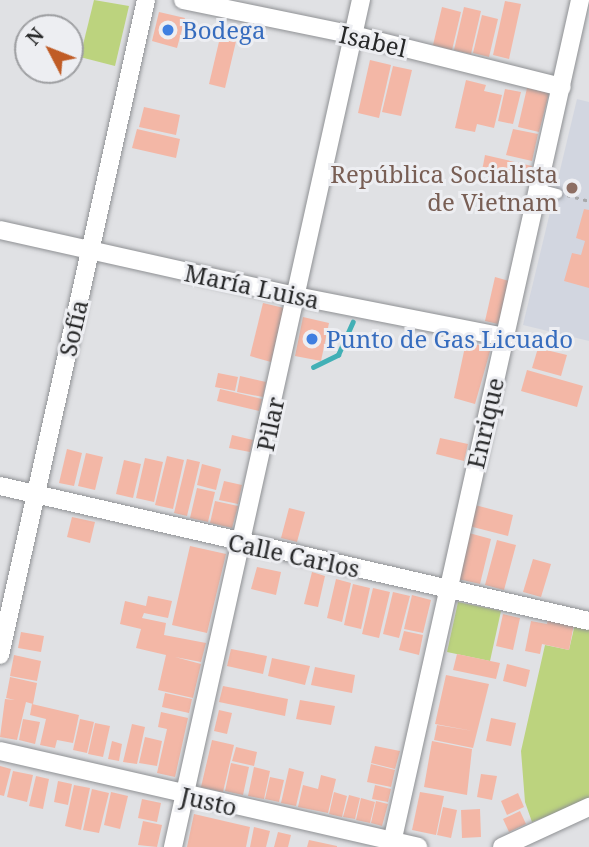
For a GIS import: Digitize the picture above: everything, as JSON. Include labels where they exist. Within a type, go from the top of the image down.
[{"type":"street","name":"Sofía","points":[[0,655],[146,0]]},
{"type":"street","name":"Isabel","points":[[183,0],[353,35],[562,87]]},
{"type":"street","name":"Pilar","points":[[173,847],[243,545],[361,0]]},
{"type":"street","name":"Enrique","points":[[391,845],[580,0]]},
{"type":"street","name":"María Luisa","points":[[0,230],[296,296],[505,337]]},
{"type":"street","name":"Calle Carlos","points":[[0,486],[243,545],[589,621]]},
{"type":"street","name":"Justo","points":[[0,751],[391,845],[418,847]]},
{"type":"street","points":[[502,847],[589,807]]},
{"type":"lane","points":[[538,187],[558,192]]},
{"type":"path","points":[[558,192],[589,201]]},
{"type":"shaded area","name":"República Socialista de Vietnam","points":[[577,99],[589,102],[589,341],[523,325]]},
{"type":"green space","points":[[94,0],[129,6],[115,66],[84,58],[84,41]]},
{"type":"green space","points":[[458,602],[501,611],[490,661],[447,652]]},
{"type":"green space","points":[[575,624],[589,627],[589,800],[532,822],[525,802],[521,751],[545,645],[569,650]]},
{"type":"building","points":[[505,1],[521,4],[509,59],[493,55]]},
{"type":"building","points":[[442,7],[461,12],[452,50],[433,45]]},
{"type":"building","points":[[464,7],[481,11],[471,54],[454,50]]},
{"type":"building","name":"Bodega","points":[[159,12],[185,18],[177,48],[152,41]]},
{"type":"building","points":[[482,15],[498,19],[489,57],[473,53]]},
{"type":"building","points":[[222,29],[238,33],[225,88],[209,84]]},
{"type":"building","points":[[370,60],[391,65],[379,118],[358,113]]},
{"type":"building","points":[[393,66],[412,70],[401,116],[382,112]]},
{"type":"building","points":[[466,80],[486,85],[484,91],[502,95],[494,128],[477,124],[475,132],[455,128]]},
{"type":"building","points":[[527,88],[549,93],[539,132],[518,127]]},
{"type":"building","points":[[505,89],[521,92],[513,124],[498,121]]},
{"type":"building","points":[[144,107],[180,115],[176,135],[139,127]]},
{"type":"building","points":[[137,129],[180,139],[176,158],[132,148]]},
{"type":"building","points":[[513,129],[538,134],[532,161],[506,155]]},
{"type":"building","points":[[485,155],[532,166],[527,186],[481,176]]},
{"type":"building","points":[[584,209],[589,210],[589,288],[564,281],[572,253],[581,255],[585,241],[576,238]]},
{"type":"building","points":[[495,277],[509,281],[498,324],[485,321]]},
{"type":"building","points":[[263,303],[284,308],[271,362],[250,356]]},
{"type":"building","name":"Punto de Gas Licuado","points":[[303,317],[329,323],[321,361],[295,356]]},
{"type":"building","points":[[466,342],[491,348],[475,404],[454,398]]},
{"type":"building","points":[[538,348],[567,355],[561,376],[532,368]]},
{"type":"building","points":[[527,370],[583,386],[577,407],[521,391]]},
{"type":"building","points":[[218,373],[238,377],[235,391],[215,387]]},
{"type":"building","points":[[240,376],[266,382],[263,397],[237,392]]},
{"type":"building","points":[[220,389],[262,399],[259,411],[217,401]]},
{"type":"building","points":[[232,435],[253,440],[250,452],[229,448]]},
{"type":"building","points":[[440,438],[468,444],[464,461],[436,454]]},
{"type":"building","points":[[67,449],[82,453],[74,486],[59,483]]},
{"type":"building","points":[[86,453],[103,457],[95,490],[78,486]]},
{"type":"building","points":[[167,456],[184,460],[173,509],[155,505]]},
{"type":"building","points":[[145,458],[163,462],[154,502],[136,498]]},
{"type":"building","points":[[187,459],[200,462],[187,516],[174,513]]},
{"type":"building","points":[[124,460],[141,464],[133,498],[116,494]]},
{"type":"building","points":[[202,464],[221,469],[216,490],[197,485]]},
{"type":"building","points":[[224,481],[242,485],[238,504],[219,500]]},
{"type":"building","points":[[197,488],[215,492],[208,522],[190,518]]},
{"type":"building","points":[[215,501],[238,506],[232,528],[210,523]]},
{"type":"building","points":[[475,505],[513,515],[508,536],[469,526]]},
{"type":"building","points":[[289,508],[305,512],[297,542],[281,538]]},
{"type":"building","points":[[72,517],[95,522],[90,543],[67,537]]},
{"type":"building","points":[[469,533],[491,539],[480,584],[458,579]]},
{"type":"building","points":[[497,540],[516,545],[504,590],[485,585]]},
{"type":"building","points":[[190,546],[226,554],[207,633],[172,625]]},
{"type":"building","points":[[533,559],[551,564],[541,597],[523,592]]},
{"type":"building","points":[[257,567],[281,572],[276,595],[251,589]]},
{"type":"building","points":[[312,572],[325,576],[318,607],[304,604]]},
{"type":"building","points":[[336,579],[351,583],[342,622],[327,618]]},
{"type":"building","points":[[353,584],[370,588],[361,629],[344,625]]},
{"type":"building","points":[[373,588],[390,592],[379,638],[362,634]]},
{"type":"building","points":[[393,592],[410,596],[399,638],[383,634]]},
{"type":"building","points":[[412,595],[431,600],[423,633],[404,629]]},
{"type":"building","points":[[148,596],[172,601],[168,618],[144,613],[142,618],[166,623],[164,635],[206,643],[201,662],[175,657],[201,664],[193,698],[158,690],[166,655],[136,648],[141,629],[120,624],[125,601],[146,606]]},
{"type":"building","points":[[503,614],[520,618],[513,650],[496,646]]},
{"type":"building","points":[[548,618],[574,624],[569,650],[542,644],[540,654],[525,651],[531,621],[547,624]]},
{"type":"building","points":[[404,631],[423,635],[419,655],[399,650]]},
{"type":"building","points":[[21,632],[44,636],[41,652],[18,648]]},
{"type":"building","points":[[231,649],[267,656],[263,674],[227,666]]},
{"type":"building","points":[[457,654],[500,663],[496,679],[453,670]]},
{"type":"building","points":[[14,655],[41,661],[37,681],[10,676]]},
{"type":"building","points":[[272,658],[310,666],[305,685],[268,676]]},
{"type":"building","points":[[507,664],[530,670],[526,687],[503,681]]},
{"type":"building","points":[[315,667],[355,675],[352,693],[311,685]]},
{"type":"building","points":[[446,675],[489,684],[473,748],[434,740],[437,725],[473,731],[435,724]]},
{"type":"building","points":[[10,677],[37,683],[33,704],[26,702],[17,740],[0,737],[5,699],[15,700],[6,698]]},
{"type":"building","points":[[223,686],[288,699],[285,716],[219,702]]},
{"type":"building","points":[[165,693],[192,699],[189,713],[162,707]]},
{"type":"building","points":[[300,700],[335,706],[331,725],[296,719]]},
{"type":"building","points":[[32,704],[79,715],[73,743],[57,740],[55,748],[40,745],[46,719],[30,715]]},
{"type":"building","points":[[219,710],[232,713],[227,734],[214,731]]},
{"type":"building","points":[[161,712],[188,718],[175,777],[157,773],[167,729],[158,727]]},
{"type":"building","points":[[491,718],[516,723],[511,746],[486,741]]},
{"type":"building","points":[[23,719],[40,722],[35,744],[19,740]]},
{"type":"building","points":[[80,719],[94,722],[87,753],[73,750]]},
{"type":"building","points":[[95,723],[110,726],[103,757],[88,754]]},
{"type":"building","points":[[132,724],[145,727],[137,764],[123,762]]},
{"type":"building","points":[[145,737],[162,741],[157,766],[139,763]]},
{"type":"building","points":[[212,740],[234,745],[223,792],[201,787]]},
{"type":"building","points":[[112,741],[122,744],[119,761],[108,759]]},
{"type":"building","points":[[432,741],[472,749],[467,795],[424,787]]},
{"type":"building","points":[[375,746],[400,751],[395,769],[371,763]]},
{"type":"building","points":[[236,747],[257,752],[254,766],[232,761]]},
{"type":"building","points":[[231,763],[249,767],[243,795],[225,791]]},
{"type":"building","points":[[371,764],[395,770],[391,787],[367,782]]},
{"type":"building","points":[[0,766],[11,769],[4,796],[0,795]]},
{"type":"building","points":[[254,767],[270,771],[264,799],[248,796]]},
{"type":"building","points":[[289,768],[304,772],[296,806],[281,803]]},
{"type":"building","points":[[13,771],[33,775],[27,802],[7,797]]},
{"type":"building","points":[[481,774],[497,776],[492,800],[477,797]]},
{"type":"building","points":[[321,775],[336,779],[328,813],[298,807],[303,785],[318,789]]},
{"type":"building","points":[[36,776],[49,779],[43,809],[29,806]]},
{"type":"building","points":[[270,777],[284,780],[279,802],[265,799]]},
{"type":"building","points":[[58,781],[72,784],[68,805],[54,802]]},
{"type":"building","points":[[74,785],[90,788],[81,830],[65,826]]},
{"type":"building","points":[[375,785],[391,789],[388,802],[372,799]]},
{"type":"building","points":[[92,789],[109,793],[99,833],[83,830]]},
{"type":"building","points":[[111,792],[128,796],[120,829],[104,825]]},
{"type":"building","points":[[334,792],[347,796],[342,817],[329,814]]},
{"type":"building","points":[[420,792],[444,796],[436,835],[412,830]]},
{"type":"building","points":[[518,793],[524,807],[507,815],[501,801]]},
{"type":"building","points":[[349,795],[360,798],[355,819],[343,817]]},
{"type":"building","points":[[361,798],[375,802],[370,823],[356,820]]},
{"type":"building","points":[[142,799],[161,803],[157,822],[138,818]]},
{"type":"building","points":[[376,801],[388,804],[382,826],[371,823]]},
{"type":"building","points":[[443,807],[457,810],[451,838],[437,835]]},
{"type":"building","points":[[480,809],[481,837],[462,838],[461,810]]},
{"type":"building","points":[[520,811],[526,824],[509,832],[503,819]]},
{"type":"building","points":[[194,814],[250,827],[246,847],[187,847]]},
{"type":"building","points":[[143,821],[162,825],[157,847],[138,845]]},
{"type":"building","points":[[254,827],[270,831],[266,847],[250,847]]},
{"type":"building","points":[[278,832],[291,835],[288,847],[274,847]]},
{"type":"building","points":[[309,840],[337,846],[337,847],[307,847]]},
{"type":"waterway","points":[[313,367],[338,355],[353,322]]},
{"type":"place","name":"Bodega","points":[[168,30]]},
{"type":"place","name":"República Socialista de Vietnam","points":[[572,188]]},
{"type":"place","name":"Punto de Gas Licuado","points":[[312,339]]}]
